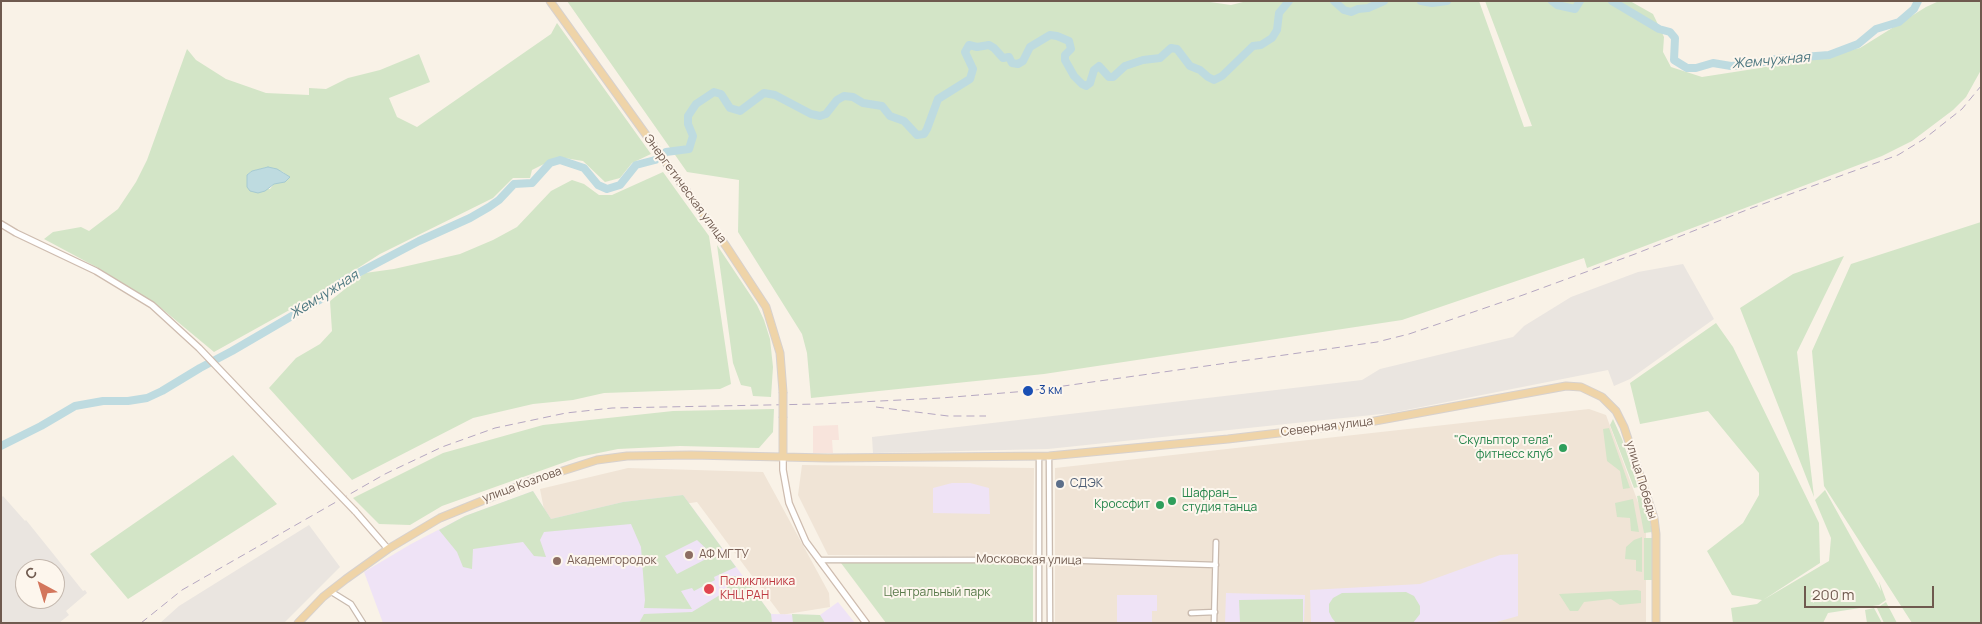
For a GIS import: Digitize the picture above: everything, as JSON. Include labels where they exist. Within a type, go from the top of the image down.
[{"type":"main road","name":"Энергетическая улица","points":[[550,1],[726,246],[766,307],[780,352],[783,392],[783,457]]},
{"type":"main road","points":[[1,224],[117,282],[152,305],[199,348],[355,511],[388,549]]},
{"type":"main road","name":"Северная улица","points":[[1039,457],[1228,439],[1355,424],[1566,386],[1581,387],[1589,390],[1608,402]]},
{"type":"main road","name":"улица Победы","points":[[1608,402],[1616,411],[1624,427],[1654,518],[1656,540],[1656,623]]},
{"type":"main road","name":"улица Козлова","points":[[298,623],[330,591],[388,549],[440,518],[531,481],[597,460],[627,456],[783,457]]},
{"type":"main road","points":[[866,623],[806,542],[792,512],[785,486],[783,457],[1039,457]]},
{"type":"street","points":[[1049,456],[1050,623]]},
{"type":"street","points":[[1039,457],[1040,623]]},
{"type":"street","points":[[1214,623],[1216,542]]},
{"type":"street","name":"Московская улица","points":[[819,560],[1049,560],[1216,565]]},
{"type":"street","points":[[330,591],[351,604],[364,623]]},
{"type":"street","points":[[1191,613],[1215,612]]},
{"type":"shaded area","points":[[1683,264],[1714,319],[1630,379],[1614,386],[1608,370],[1391,413],[1048,449],[873,453],[872,437],[1362,380],[1380,369],[1513,337],[1524,326],[1571,297],[1638,272]]},
{"type":"shaded area","points":[[1589,409],[1606,415],[1646,524],[1646,623],[1055,623],[1055,468]]},
{"type":"shaded area","points":[[838,425],[839,440],[832,440],[833,453],[813,453],[813,426]]},
{"type":"shaded area","points":[[802,465],[1034,468],[1033,557],[828,555],[798,495]]},
{"type":"shaded area","points":[[628,468],[763,472],[829,593],[830,607],[781,615],[697,502],[547,525],[540,489]]},
{"type":"shaded area","points":[[952,483],[970,483],[989,488],[990,514],[933,513],[933,488]]},
{"type":"shaded area","name":"Академгородок","points":[[533,491],[551,519],[623,502],[683,495],[771,614],[820,615],[838,602],[855,623],[383,623],[364,572],[411,544],[465,516]]},
{"type":"shaded area","points":[[3,496],[26,520],[57,559],[15,559],[15,609],[65,609],[65,569],[83,591],[85,590],[87,593],[66,611],[69,615],[59,623],[1,623],[1,498]]},
{"type":"shaded area","points":[[309,525],[340,567],[284,623],[160,623],[179,606]]},
{"type":"shaded area","points":[[1518,554],[1518,616],[1493,623],[1311,623],[1310,590],[1420,584],[1500,555]]},
{"type":"shaded area","points":[[1226,593],[1305,595],[1304,623],[1225,623]]},
{"type":"shaded area","points":[[1117,595],[1157,595],[1157,611],[1152,611],[1152,623],[1117,623]]},
{"type":"green space","points":[[567,1],[1203,1],[1231,5],[1247,1],[1479,1],[1524,127],[1532,126],[1485,1],[1630,1],[1653,14],[1664,37],[1663,52],[1671,67],[1702,77],[1760,68],[1860,48],[1939,1],[1981,1],[1981,70],[1966,97],[1953,110],[1912,141],[1882,156],[1587,268],[1584,258],[1402,320],[1044,374],[811,398],[807,353],[802,334],[738,232],[739,180],[687,172]]},
{"type":"green space","points":[[557,23],[651,154],[632,163],[620,178],[605,182],[583,161],[558,157],[532,170],[530,178],[513,178],[493,198],[380,254],[311,298],[214,352],[161,308],[100,269],[44,239],[53,232],[81,227],[89,231],[118,209],[136,182],[147,160],[187,49],[196,60],[226,79],[266,93],[309,95],[309,88],[326,89],[348,78],[380,70],[419,54],[430,82],[389,98],[397,117],[417,127],[551,34]],"holes":[[[268,167],[283,172],[289,177],[274,184],[270,189],[247,187],[247,175],[252,171]]]},
{"type":"green space","points":[[663,172],[709,236],[731,384],[720,389],[604,393],[573,400],[533,404],[473,418],[352,480],[269,388],[296,358],[320,344],[332,331],[330,301],[365,273],[394,269],[460,254],[493,240],[517,227],[551,191],[572,180],[584,184],[599,195],[612,195]]},
{"type":"green space","points":[[1981,222],[1981,623],[1912,623],[1824,486],[1812,351],[1851,264]]},
{"type":"green space","points":[[717,245],[757,305],[764,320],[770,339],[773,367],[771,397],[753,396],[751,387],[741,385],[733,363]]},
{"type":"green space","points":[[1844,256],[1797,352],[1814,497],[1740,308],[1793,274]]},
{"type":"green space","points":[[1716,323],[1733,347],[1819,523],[1820,563],[1763,600],[1829,561],[1831,538],[1815,500],[1825,490],[1881,591],[1879,581],[1886,600],[1879,605],[1828,613],[1823,623],[1733,623],[1731,608],[1757,604],[1762,600],[1732,595],[1707,551],[1743,523],[1759,495],[1759,473],[1708,411],[1640,424],[1630,383]]},
{"type":"green space","points":[[774,409],[773,432],[759,448],[680,446],[618,449],[579,457],[442,506],[410,525],[379,524],[353,498],[443,453],[543,425],[673,411]]},
{"type":"green space","points":[[1613,419],[1622,439],[1638,487],[1634,488],[1610,425]]},
{"type":"green space","points":[[1609,428],[1630,488],[1623,489],[1620,471],[1607,461],[1603,429]]},
{"type":"green space","points":[[233,455],[277,504],[128,599],[90,554]]},
{"type":"green space","points":[[533,491],[551,519],[623,502],[683,495],[722,548],[712,554],[697,540],[665,556],[677,574],[708,558],[727,555],[736,567],[714,577],[715,580],[694,591],[692,588],[681,591],[692,609],[644,608],[641,547],[631,524],[544,532],[540,540],[546,557],[534,556],[523,542],[473,549],[472,569],[463,567],[457,552],[439,530],[465,516]]},
{"type":"green space","points":[[1644,495],[1652,532],[1644,533],[1637,496]]},
{"type":"green space","points":[[1633,499],[1639,532],[1631,531],[1630,518],[1617,517],[1615,503]]},
{"type":"green space","points":[[1642,537],[1642,572],[1636,571],[1636,560],[1625,559],[1626,547],[1634,540]]},
{"type":"green space","points":[[1644,538],[1653,538],[1654,580],[1644,580]]},
{"type":"green space","name":"Центральный парк","points":[[1033,562],[1033,623],[886,623],[841,563]]},
{"type":"green space","points":[[735,576],[747,581],[771,614],[772,623],[639,623],[644,614],[692,612],[728,590],[724,580]]},
{"type":"green space","points":[[1641,591],[1641,603],[1620,605],[1611,599],[1584,602],[1578,611],[1570,611],[1559,594]]},
{"type":"green space","points":[[1406,592],[1414,596],[1420,606],[1420,614],[1413,623],[1336,623],[1329,612],[1329,604],[1333,598],[1342,593]]},
{"type":"green space","points":[[1303,599],[1303,623],[1240,623],[1239,600]]},
{"type":"green space","points":[[1886,602],[1897,623],[1884,623],[1877,608]]},
{"type":"green space","points":[[1874,608],[1882,623],[1867,623],[1865,610]]},
{"type":"green space","points":[[792,614],[820,615],[825,623],[793,623]]},
{"type":"water","points":[[268,167],[277,169],[290,177],[285,182],[274,184],[265,191],[258,193],[250,191],[247,187],[247,175],[252,171]]},
{"type":"waterway","name":"Жемчужная","points":[[666,152],[689,149],[693,136],[688,124],[688,116],[696,104],[714,92],[721,94],[730,108],[740,111],[764,93],[775,95],[811,114],[820,116],[826,114],[837,100],[844,96],[853,97],[863,103],[882,106],[890,116],[904,121],[917,135],[924,134],[938,99],[970,79],[973,69],[965,52],[969,45],[977,47],[989,45],[1003,58],[1009,57],[1012,63],[1018,64],[1023,61],[1030,47],[1050,35],[1057,36],[1069,41],[1071,49],[1065,55],[1065,60],[1074,76],[1086,86],[1090,83],[1094,70],[1099,66],[1109,77],[1113,77],[1125,66],[1143,60],[1160,58],[1171,48],[1177,49],[1190,66],[1200,70],[1214,80],[1222,76],[1253,46],[1261,45],[1272,38],[1277,30],[1279,13],[1289,1]]},
{"type":"waterway","name":"Жемчужная","points":[[1334,1],[1344,10],[1351,12],[1368,8],[1384,1]]},
{"type":"waterway","name":"Жемчужная","points":[[1421,1],[1432,3],[1447,1]]},
{"type":"waterway","name":"Жемчужная","points":[[1552,1],[1557,5],[1575,9],[1580,1]]},
{"type":"waterway","name":"Жемчужная","points":[[1612,1],[1659,29],[1670,32],[1675,38],[1674,60],[1687,68],[1696,68],[1713,63],[1731,66],[1777,59],[1829,55],[1858,44],[1876,29],[1899,22],[1914,9],[1918,1]]},
{"type":"waterway","name":"Жемчужная","points":[[1,446],[75,406],[103,401],[128,401],[147,398],[162,391],[321,299],[343,281],[489,207],[499,200],[514,184],[532,183],[550,163],[560,160],[584,168],[598,185],[607,189],[620,185],[636,165],[655,160]]},
{"type":"railway","points":[[141,623],[182,590],[385,474],[442,447],[495,428],[566,413],[612,408],[819,404],[941,398],[1028,391],[1377,342],[1409,334],[1523,295],[1635,254],[1749,209],[1898,155],[1924,139],[1962,109],[1981,86]]},
{"type":"railway","points":[[876,407],[948,416],[986,416]]},
{"type":"place","name":"3 км","points":[[1028,391]]},
{"type":"place","name":"\"Скульптор тела\" фитнесс клуб","points":[[1563,448]]},
{"type":"place","name":"СДЭК","points":[[1060,484]]},
{"type":"place","name":"Шафран_ студия танца","points":[[1172,501]]},
{"type":"place","name":"Кроссфит","points":[[1160,505]]},
{"type":"place","name":"АФ МГТУ","points":[[689,555]]},
{"type":"place","name":"Академгородок","points":[[557,561]]},
{"type":"place","name":"Поликлиника КНЦ РАН","points":[[709,589]]}]
